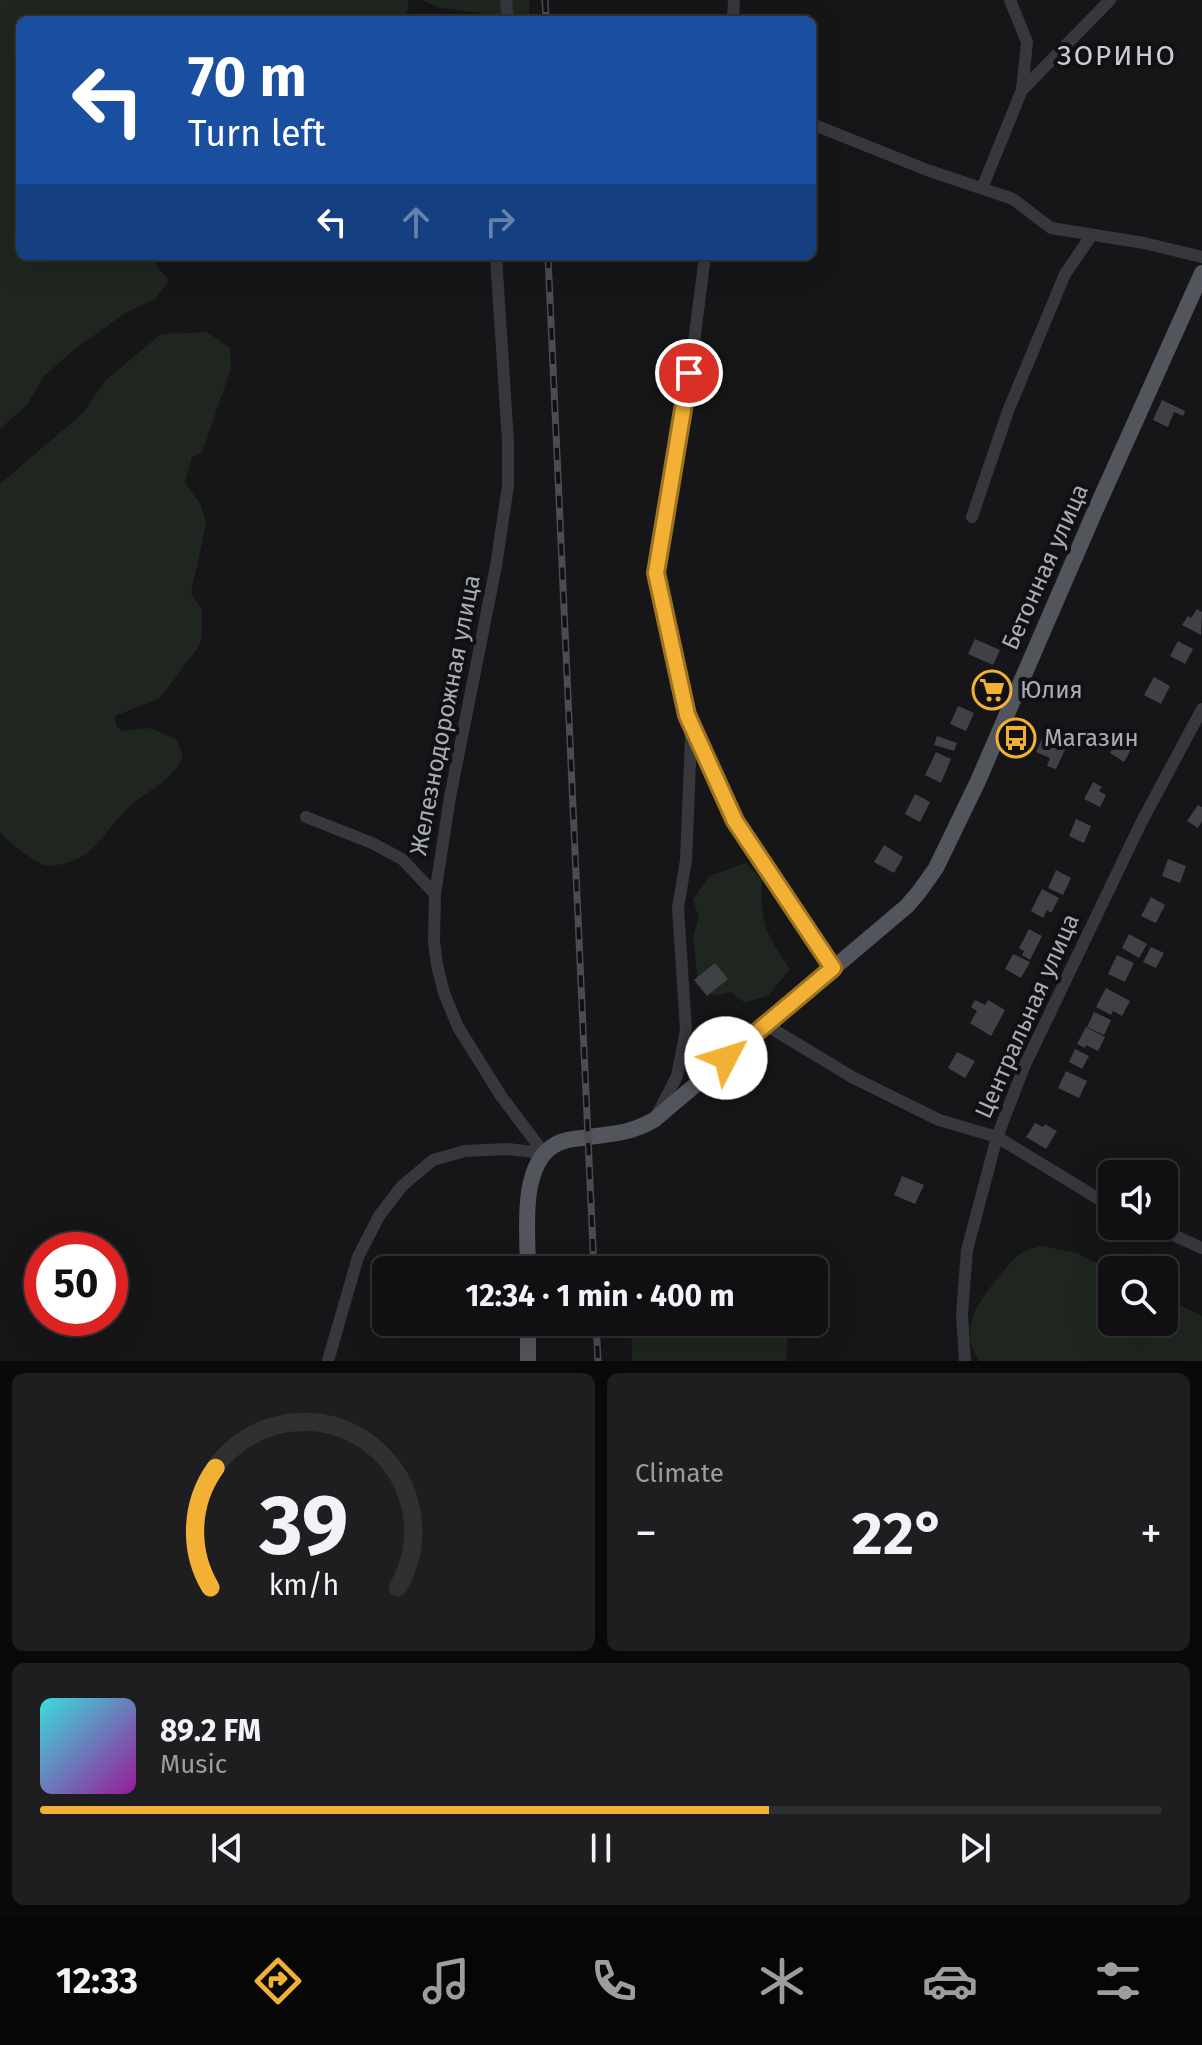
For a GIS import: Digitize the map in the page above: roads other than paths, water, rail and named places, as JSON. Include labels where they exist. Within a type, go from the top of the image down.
[{"type":"main road","name":"Бетонная улица","points":[[544,1153],[566,1140],[629,1132],[654,1120],[907,906],[919,892],[936,868],[978,781],[1202,273]]},
{"type":"main road","points":[[528,1256],[530,1186],[537,1162],[544,1153]]},
{"type":"main road","points":[[528,1336],[528,1361]]},
{"type":"street","points":[[982,188],[1022,90],[1027,42],[1010,0]]},
{"type":"street","points":[[1022,90],[1110,0]]},
{"type":"street","points":[[816,126],[927,170],[1013,199],[1051,228],[1144,243],[1202,257]]},
{"type":"street","points":[[972,517],[1008,411],[1059,288],[1091,236]]},
{"type":"street","name":"Железнодорожная улица","points":[[496,260],[508,486],[496,566],[450,797],[435,894],[434,941],[437,965],[458,1027],[501,1096],[544,1153]]},
{"type":"street","points":[[654,1120],[677,1076],[686,1030],[678,908],[686,860],[691,738],[656,573],[704,260]]},
{"type":"street","name":"Центральная улица","points":[[965,1361],[962,1315],[967,1250],[997,1137],[1024,1067],[1134,837],[1202,709]]},
{"type":"street","points":[[687,715],[735,821],[833,968]]},
{"type":"street","points":[[306,817],[372,843],[402,859],[435,894]]},
{"type":"street","points":[[766,1025],[852,1077],[939,1120],[997,1137],[1098,1198]]},
{"type":"street","points":[[328,1361],[358,1257],[379,1216],[402,1186],[433,1160],[465,1151],[507,1149],[544,1153]]},
{"type":"street","points":[[1178,1237],[1202,1248]]},
{"type":"railway","points":[[545,0],[546,16]]},
{"type":"railway","points":[[548,260],[593,1256]]},
{"type":"railway","points":[[597,1336],[598,1361]]},
{"type":"place","name":"Юлия","points":[[992,690]]},
{"type":"place","name":"Магазин","points":[[1016,738]]},
{"type":"district","name":"ЗОРИНО","points":[[1117,55]]}]
